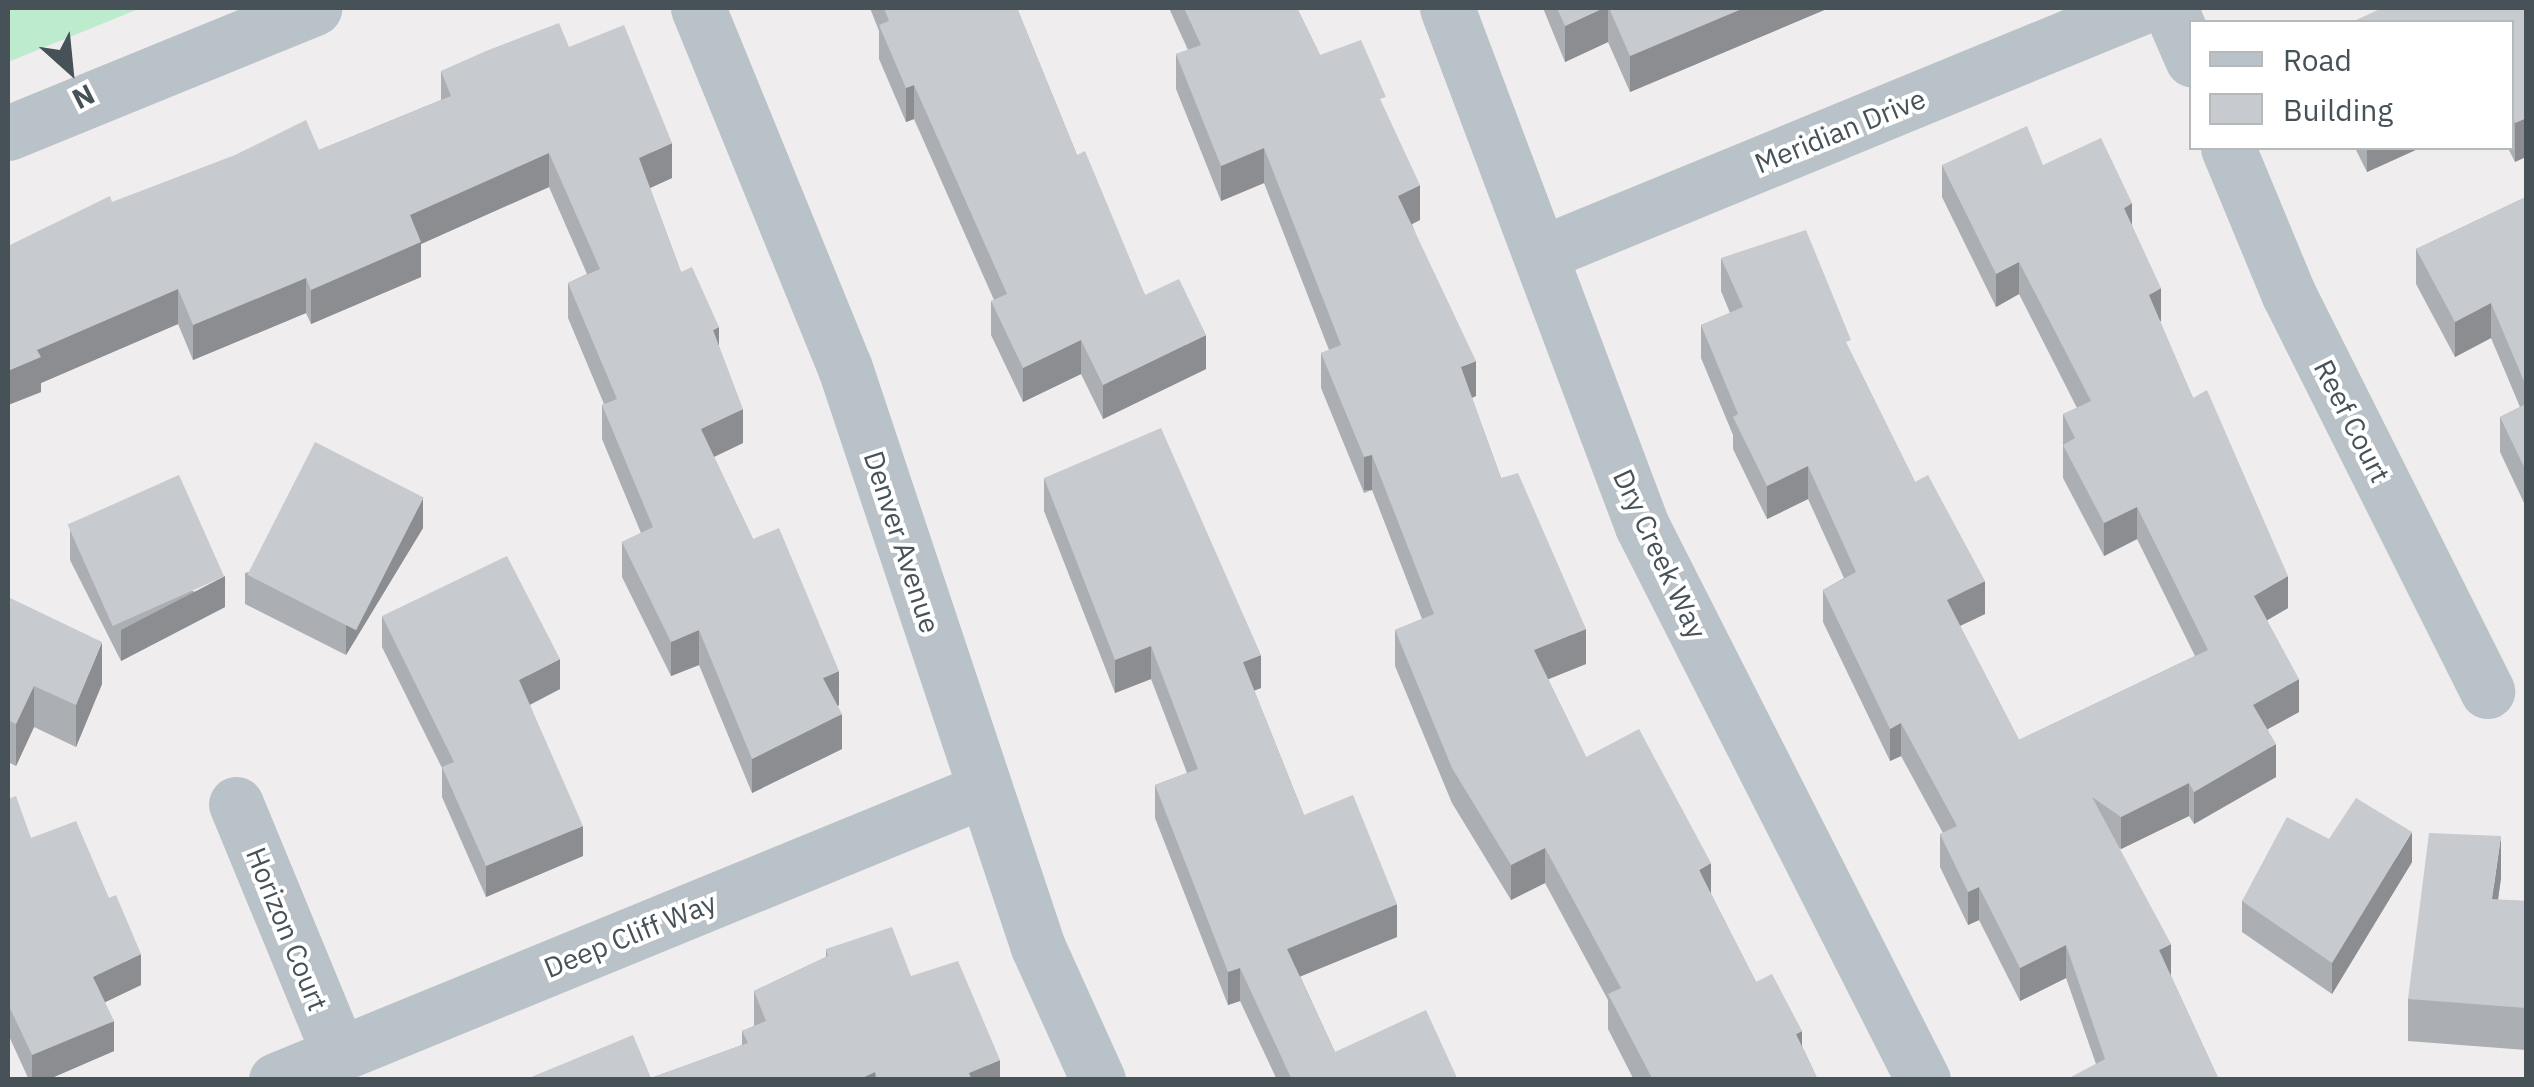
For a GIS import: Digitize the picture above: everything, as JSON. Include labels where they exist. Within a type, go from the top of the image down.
[{"type":"street","points":[[8,133],[314,8]]},
{"type":"street","name":"Denver Avenue","points":[[698,8],[845,368],[1038,947],[1098,1080]]},
{"type":"street","name":"Dry Creek Way","points":[[1447,8],[1642,526],[1923,1080]]},
{"type":"street","name":"Meridian Drive","points":[[1540,254],[2139,8]]},
{"type":"street","points":[[2170,8],[2189,52]]},
{"type":"street","name":"Reef Court","points":[[2229,150],[2289,295],[2487,690]]},
{"type":"street","name":"Deep Cliff Way","points":[[276,1080],[984,790]]},
{"type":"street","name":"Horizon Court","points":[[236,804],[339,1054]]},
{"type":"green space","points":[[8,8],[141,8],[8,62]]},
{"type":"building","points":[[884,8],[1017,8],[1077,155],[1085,151],[1145,295],[1179,279],[1206,335],[1103,385],[1081,340],[1023,368],[991,301],[1007,294],[914,85],[906,88],[879,25],[889,21]]},
{"type":"building","points":[[1184,8],[1297,8],[1320,55],[1361,40],[1386,97],[1380,99],[1420,185],[1398,196],[1476,361],[1461,367],[1501,478],[1518,473],[1586,629],[1534,650],[1586,757],[1639,729],[1711,863],[1699,870],[1756,982],[1772,974],[1802,1031],[1796,1034],[1818,1080],[1653,1080],[1608,994],[1621,988],[1545,848],[1511,865],[1452,768],[1395,630],[1434,614],[1372,455],[1364,457],[1321,353],[1341,345],[1264,148],[1221,166],[1176,54],[1201,45]]},
{"type":"building","points":[[1557,8],[1604,8],[1565,26]]},
{"type":"building","points":[[1609,8],[1744,8],[1630,56]]},
{"type":"building","points":[[2382,8],[2526,8],[2526,118],[2514,120],[2514,20],[2356,20]]},
{"type":"building","points":[[559,23],[569,47],[624,25],[672,143],[639,158],[681,272],[692,267],[719,327],[713,330],[743,409],[701,429],[753,539],[779,528],[839,671],[823,678],[842,714],[752,759],[699,630],[671,642],[622,542],[653,527],[602,405],[617,399],[568,283],[600,269],[549,153],[410,215],[421,242],[311,290],[306,278],[193,325],[178,289],[37,350],[41,357],[8,371],[8,246],[110,196],[112,202],[235,155],[306,120],[319,150],[451,96],[441,71]]},
{"type":"building","points":[[2027,126],[2043,165],[2101,138],[2132,203],[2124,208],[2161,288],[2149,295],[2193,398],[2207,390],[2288,576],[2254,596],[2299,679],[2253,705],[2276,744],[2194,792],[2189,783],[2121,817],[2092,797],[2171,944],[2159,950],[2219,1080],[2070,1080],[2105,1059],[2066,945],[2020,968],[1979,887],[1968,892],[1940,834],[1957,826],[1901,723],[1890,729],[1823,590],[1856,572],[1808,466],[1767,486],[1733,417],[1738,414],[1701,325],[1743,307],[1721,258],[1806,230],[1851,340],[1846,342],[1915,482],[1928,475],[1985,581],[1947,600],[2019,740],[2208,650],[2137,507],[2104,523],[2063,445],[2075,438],[2063,414],[2091,401],[2019,262],[1996,274],[1942,165]]},
{"type":"building","points":[[2526,197],[2526,386],[2491,303],[2455,322],[2416,249]]},
{"type":"building","points":[[2526,404],[2526,471],[2500,417]]},
{"type":"building","points":[[1161,428],[1261,655],[1243,662],[1304,815],[1353,795],[1397,904],[1287,949],[1335,1052],[1426,1010],[1458,1080],[1292,1080],[1240,968],[1228,972],[1155,785],[1198,769],[1151,646],[1115,660],[1044,478]]},
{"type":"building","points":[[315,442],[424,497],[356,630],[247,575]]},
{"type":"building","points":[[179,475],[224,576],[113,626],[68,525]]},
{"type":"building","points":[[507,556],[560,659],[519,680],[583,826],[486,866],[442,767],[454,762],[382,616]]},
{"type":"building","points":[[8,597],[102,642],[76,705],[34,686],[16,724],[8,720]]},
{"type":"building","points":[[16,796],[31,838],[76,821],[109,898],[116,895],[141,954],[93,977],[114,1021],[32,1055],[8,1004],[8,799]]},
{"type":"building","points":[[2356,798],[2412,832],[2332,963],[2242,901],[2287,817],[2329,839]]},
{"type":"building","points":[[2429,833],[2501,836],[2492,899],[2526,901],[2526,1008],[2408,999]]},
{"type":"building","points":[[892,927],[911,976],[958,961],[1000,1060],[969,1073],[972,1080],[878,1080],[875,1072],[858,1080],[524,1080],[633,1035],[651,1078],[748,1043],[742,1031],[766,1021],[754,991],[828,956],[826,949]]}]
